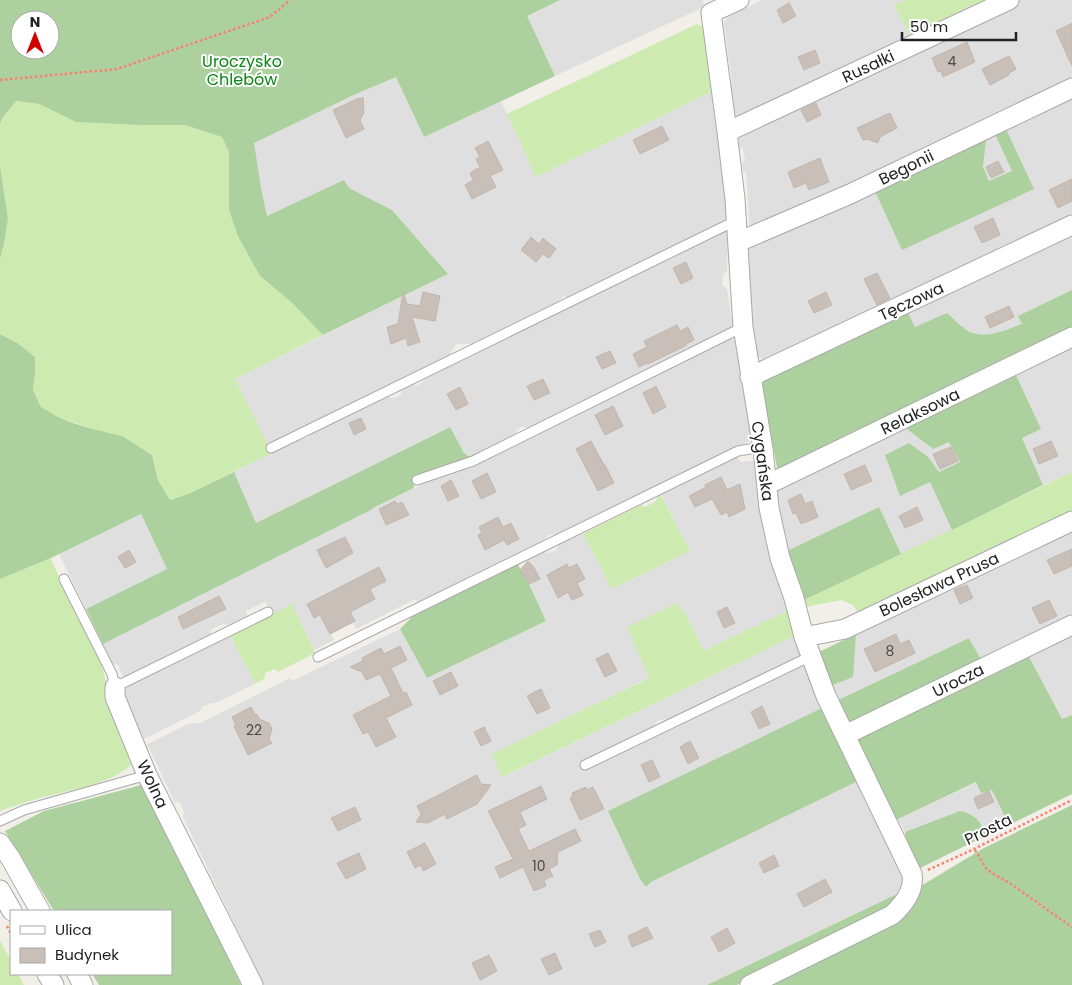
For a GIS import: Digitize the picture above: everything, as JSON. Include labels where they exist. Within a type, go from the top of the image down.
[{"type":"street","name":"Cygańska","points":[[738,0],[711,13],[735,199],[743,327],[763,449],[769,508],[780,558],[794,598],[810,656],[826,696],[912,879]]},
{"type":"street","name":"Rusałki","points":[[727,132],[1009,0]]},
{"type":"street","name":"Begonii","points":[[738,242],[850,194],[1072,88]]},
{"type":"street","name":"Tęczowa","points":[[750,376],[1072,225]]},
{"type":"street","name":"Relaksowa","points":[[767,484],[1072,337]]},
{"type":"street","name":"Bolesława Prusa","points":[[804,637],[845,629],[1072,521]]},
{"type":"street","name":"Urocza","points":[[845,735],[1072,624]]},
{"type":"street","name":"Wolna","points":[[115,686],[115,697],[147,775],[253,985]]},
{"type":"street","points":[[0,843],[39,910]]},
{"type":"street","points":[[750,985],[892,915],[906,899],[912,879]]},
{"type":"street","points":[[0,890],[11,910]]},
{"type":"lane","points":[[271,448],[736,222]]},
{"type":"lane","points":[[417,480],[473,461],[743,327]]},
{"type":"lane","points":[[318,657],[738,452],[756,448],[763,449]]},
{"type":"lane","name":"Wolna","points":[[64,579],[112,674],[115,686]]},
{"type":"lane","points":[[115,686],[268,612]]},
{"type":"lane","points":[[585,765],[810,656]]},
{"type":"lane","points":[[0,821],[24,810],[147,775]]},
{"type":"path","points":[[0,80],[118,69],[270,17],[290,0]]},
{"type":"path","name":"Prosta","points":[[912,879],[1072,800]]},
{"type":"path","points":[[974,849],[987,870],[1011,884],[1072,927]]},
{"type":"shaded area","points":[[560,0],[703,0],[704,7],[555,76],[526,16]]},
{"type":"shaded area","points":[[762,0],[904,0],[894,5],[913,40],[735,123],[729,84],[732,82],[724,23],[728,17]]},
{"type":"shaded area","points":[[1016,0],[1072,0],[1072,82],[1013,111],[750,231],[746,171],[743,172],[742,163],[745,160],[743,148],[739,147],[738,138],[740,133]]},
{"type":"shaded area","points":[[396,76],[424,137],[501,101],[536,177],[715,90],[716,97],[712,105],[719,122],[728,220],[568,298],[564,296],[555,304],[471,344],[457,344],[448,356],[268,446],[235,379],[448,274],[392,210],[349,188],[267,216],[253,143]]},
{"type":"shaded area","points":[[1072,92],[1072,218],[764,360],[757,356],[749,326],[747,244]]},
{"type":"shaded area","points":[[725,230],[728,234],[727,271],[723,275],[722,285],[727,289],[733,329],[527,429],[523,426],[516,430],[516,435],[470,457],[464,453],[449,427],[256,523],[234,472],[298,440],[308,438],[311,433],[386,396],[393,398],[402,395],[400,389],[413,382],[416,386],[423,382],[428,375],[463,360],[474,351],[530,324],[543,322],[544,317]]},
{"type":"shaded area","points":[[1072,235],[1072,290],[1019,316],[1035,352],[944,394],[908,313]]},
{"type":"shaded area","points":[[730,339],[736,340],[756,438],[556,536],[549,534],[536,546],[418,603],[415,599],[356,629],[353,622],[331,634],[334,640],[314,650],[292,604],[272,614],[265,602],[246,611],[248,617],[229,625],[223,624],[212,629],[210,635],[122,680],[123,676],[118,665],[113,664],[103,644],[373,508],[455,469],[466,469],[564,420],[575,418],[577,414]]},
{"type":"shaded area","points":[[1072,343],[1072,472],[1043,485],[1022,438],[1040,429],[1014,371]]},
{"type":"shaded area","points":[[937,407],[965,465],[930,482],[952,530],[804,600],[777,516],[777,486]]},
{"type":"shaded area","points":[[737,457],[741,462],[757,460],[791,609],[704,651],[683,609],[681,610],[677,603],[627,628],[650,677],[493,754],[503,777],[796,635],[801,656],[670,721],[664,719],[656,722],[653,728],[585,765],[589,768],[804,664],[824,707],[609,812],[640,879],[646,887],[651,882],[856,782],[862,784],[904,879],[899,893],[707,985],[264,985],[183,817],[184,812],[179,801],[175,803],[146,745],[188,724],[200,723],[290,678],[292,681],[400,629],[427,678],[546,621],[529,584],[520,570],[530,559],[543,552],[549,553],[556,550],[559,544],[583,534],[612,589],[690,551],[661,494]]},
{"type":"shaded area","points":[[141,514],[167,569],[86,609],[59,554]]},
{"type":"shaded area","points":[[1072,525],[1072,620],[983,663],[969,638],[836,701],[830,686],[856,634]]},
{"type":"shaded area","points":[[1072,629],[1072,715],[1062,720],[1026,651]]},
{"type":"shaded area","points":[[230,635],[255,684],[215,703],[202,707],[200,711],[144,739],[120,690]]},
{"type":"shaded area","points":[[1012,766],[1033,813],[920,868],[901,824],[896,820]]},
{"type":"green space","name":"Uroczysko Chlebów","points":[[0,0],[560,0],[527,16],[555,76],[424,137],[396,77],[358,93],[254,143],[267,216],[344,180],[349,188],[392,210],[448,274],[323,335],[291,302],[260,276],[238,236],[229,210],[229,152],[222,137],[185,125],[76,122],[39,104],[16,101],[3,117],[0,124]]},
{"type":"green space","points":[[904,0],[998,0],[913,40],[894,5]]},
{"type":"green space","points":[[697,24],[706,28],[715,90],[536,177],[507,114]]},
{"type":"green space","points":[[16,101],[39,104],[76,122],[185,125],[222,137],[229,152],[229,210],[260,276],[291,302],[323,335],[235,379],[272,453],[188,494],[170,500],[158,480],[152,454],[58,417],[41,407],[33,390],[35,357],[19,344],[0,334],[0,259],[8,219],[0,166],[0,124],[3,117]]},
{"type":"green space","points":[[1004,125],[1034,189],[902,250],[873,187],[986,139],[983,167],[989,181],[1012,171],[995,134]]},
{"type":"green space","points":[[0,166],[8,219],[0,259]]},
{"type":"green space","points":[[1072,290],[1072,334],[778,474],[770,429],[760,395],[764,380],[908,313],[915,327],[947,313],[968,331],[982,335],[1022,324],[1018,316]]},
{"type":"green space","points":[[0,334],[19,344],[35,357],[33,390],[41,407],[73,423],[122,436],[152,455],[158,480],[170,500],[188,494],[234,472],[256,523],[450,427],[464,453],[470,457],[413,478],[414,488],[103,644],[86,609],[167,569],[141,514],[51,558],[0,579]]},
{"type":"green space","points":[[1014,371],[1041,429],[1022,438],[1043,485],[952,530],[930,482],[900,496],[885,455],[909,443],[928,457],[939,472],[960,462],[949,442],[933,449],[907,429],[908,422]]},
{"type":"green space","points":[[1072,472],[1072,515],[859,614],[853,605],[841,600],[806,607],[804,600]]},
{"type":"green space","points":[[661,495],[690,551],[612,589],[583,534],[641,505],[645,507],[656,501],[657,497]]},
{"type":"green space","points":[[879,507],[901,554],[804,600],[787,551]]},
{"type":"green space","points":[[51,558],[78,616],[100,655],[105,679],[124,726],[132,754],[132,764],[123,771],[100,782],[32,800],[0,811],[0,579]]},
{"type":"green space","points":[[517,563],[546,621],[427,678],[400,629],[412,617]]},
{"type":"green space","points":[[677,603],[681,610],[683,609],[704,651],[791,609],[796,635],[502,777],[492,754],[649,678],[627,627]]},
{"type":"green space","points":[[292,604],[315,653],[278,672],[275,669],[265,673],[265,678],[255,684],[230,635]]},
{"type":"green space","points":[[856,634],[853,677],[830,686],[819,652]]},
{"type":"green space","points":[[969,638],[983,663],[849,728],[836,701]]},
{"type":"green space","points":[[1026,651],[1062,719],[1072,715],[1072,794],[1009,825],[992,790],[981,793],[976,782],[896,820],[856,740]]},
{"type":"green space","points":[[824,707],[862,784],[856,782],[651,882],[646,887],[640,879],[608,811]]},
{"type":"green space","points":[[145,784],[241,985],[99,985],[93,975],[172,975],[172,910],[53,910],[5,831],[44,811]]},
{"type":"green space","points":[[1072,805],[1072,985],[759,985],[894,922],[919,887],[984,848]]},
{"type":"green space","points":[[960,811],[970,814],[977,819],[987,835],[920,868],[906,839],[905,832]]},
{"type":"green space","points":[[904,879],[906,886],[897,904],[737,985],[707,985],[899,893]]},
{"type":"green space","points":[[0,940],[10,959],[10,975],[19,975],[24,985],[0,985]]},
{"type":"building","points":[[789,3],[796,16],[783,23],[777,10]]},
{"type":"building","points":[[1072,23],[1072,66],[1056,31]]},
{"type":"building","points":[[967,42],[975,62],[943,77],[941,71],[938,72],[932,58]]},
{"type":"building","points":[[815,50],[820,63],[804,70],[798,57]]},
{"type":"building","points":[[1009,56],[1016,69],[990,85],[982,69]]},
{"type":"building","points":[[363,97],[364,113],[360,120],[364,129],[346,138],[333,110]]},
{"type":"building","points":[[816,103],[821,115],[807,122],[801,110]]},
{"type":"building","points":[[890,113],[897,128],[880,137],[878,143],[867,139],[863,140],[857,128]]},
{"type":"building","points":[[662,126],[669,140],[640,154],[633,140]]},
{"type":"building","points":[[488,141],[503,170],[490,176],[496,187],[472,199],[465,185],[473,180],[470,173],[480,167],[476,159],[480,157],[475,148]]},
{"type":"building","points":[[820,158],[829,182],[809,190],[806,183],[794,188],[788,172]]},
{"type":"building","points":[[998,161],[1004,172],[991,178],[986,167]]},
{"type":"building","points":[[1072,179],[1072,201],[1058,208],[1049,190]]},
{"type":"building","points":[[993,218],[1000,235],[982,243],[974,227]]},
{"type":"building","points":[[531,237],[539,244],[543,238],[556,249],[549,258],[543,254],[536,262],[521,250]]},
{"type":"building","points":[[686,262],[693,278],[681,284],[673,268]]},
{"type":"building","points":[[877,273],[890,298],[877,305],[864,279]]},
{"type":"building","points":[[403,292],[407,304],[420,306],[423,292],[440,296],[435,321],[412,317],[420,342],[408,346],[406,338],[391,344],[387,327],[398,324]]},
{"type":"building","points":[[826,292],[832,305],[814,313],[808,301]]},
{"type":"building","points":[[1009,306],[1014,317],[990,328],[985,317]]},
{"type":"building","points":[[677,325],[680,331],[688,327],[694,340],[639,367],[633,354],[647,347],[644,341]]},
{"type":"building","points":[[610,351],[616,363],[602,369],[596,357]]},
{"type":"building","points":[[543,379],[550,393],[534,400],[527,386]]},
{"type":"building","points":[[656,386],[666,407],[653,414],[643,393]]},
{"type":"building","points":[[460,387],[468,404],[456,410],[447,394]]},
{"type":"building","points":[[613,406],[623,426],[605,435],[595,415]]},
{"type":"building","points":[[361,418],[366,429],[354,435],[349,423]]},
{"type":"building","points":[[591,441],[614,483],[598,491],[576,449]]},
{"type":"building","points":[[1051,441],[1058,456],[1039,464],[1033,449]]},
{"type":"building","points":[[951,447],[958,461],[940,469],[933,454]]},
{"type":"building","points":[[865,465],[872,481],[851,490],[844,474]]},
{"type":"building","points":[[487,473],[496,492],[481,499],[472,481]]},
{"type":"building","points":[[721,477],[727,490],[740,484],[745,509],[729,517],[727,512],[721,515],[712,499],[695,507],[689,496]]},
{"type":"building","points":[[451,480],[459,496],[448,501],[441,486]]},
{"type":"building","points":[[801,494],[805,504],[812,501],[818,517],[801,524],[796,513],[793,514],[788,500]]},
{"type":"building","points":[[395,501],[397,504],[402,502],[409,515],[386,525],[379,509]]},
{"type":"building","points":[[917,507],[923,520],[905,528],[899,516]]},
{"type":"building","points":[[498,517],[503,527],[511,523],[519,539],[507,545],[504,540],[485,550],[478,535],[482,533],[479,527]]},
{"type":"building","points":[[345,537],[353,553],[326,568],[317,550]]},
{"type":"building","points":[[1072,549],[1072,566],[1054,574],[1047,560]]},
{"type":"building","points":[[129,550],[136,562],[125,568],[118,557]]},
{"type":"building","points":[[528,561],[540,579],[529,584],[520,570]]},
{"type":"building","points":[[567,564],[569,568],[577,564],[585,579],[577,583],[583,595],[572,600],[568,592],[558,598],[547,575]]},
{"type":"building","points":[[379,567],[386,581],[370,589],[375,599],[350,612],[355,621],[330,634],[320,615],[314,618],[307,604]]},
{"type":"building","points":[[967,585],[973,598],[960,604],[954,590]]},
{"type":"building","points":[[219,596],[226,609],[183,629],[178,617]]},
{"type":"building","points":[[1049,600],[1057,616],[1040,624],[1032,608]]},
{"type":"building","points":[[727,607],[735,623],[724,628],[717,612]]},
{"type":"building","points":[[896,634],[900,644],[909,640],[915,653],[875,672],[864,649]]},
{"type":"building","points":[[400,646],[407,660],[391,668],[403,693],[406,692],[412,705],[386,718],[396,737],[376,747],[368,732],[363,734],[353,715],[391,696],[380,674],[366,680],[362,672],[350,667],[363,661],[362,658],[381,648],[384,654]]},
{"type":"building","points":[[608,653],[617,671],[605,677],[596,659]]},
{"type":"building","points":[[451,672],[458,686],[440,695],[433,681]]},
{"type":"building","points":[[541,689],[550,708],[537,714],[527,696]]},
{"type":"building","points":[[762,706],[770,724],[759,729],[751,712]]},
{"type":"building","points":[[251,707],[259,719],[269,723],[272,729],[269,739],[272,743],[248,755],[234,726],[236,725],[232,717]]},
{"type":"building","points":[[484,727],[491,741],[481,746],[474,732]]},
{"type":"building","points":[[690,741],[699,758],[688,764],[680,747]]},
{"type":"building","points":[[652,760],[660,777],[649,782],[641,765]]},
{"type":"building","points":[[477,775],[481,784],[491,785],[477,804],[447,819],[445,814],[428,823],[416,822],[421,814],[417,806]]},
{"type":"building","points":[[541,786],[547,799],[520,812],[526,825],[518,829],[529,851],[575,829],[581,841],[558,852],[557,865],[549,869],[553,876],[544,880],[546,886],[534,891],[523,867],[500,878],[495,867],[513,859],[488,811]]},
{"type":"building","points":[[586,787],[587,790],[593,787],[604,809],[580,820],[570,798],[573,796],[572,793]]},
{"type":"building","points":[[989,791],[994,802],[978,809],[974,798]]},
{"type":"building","points":[[355,807],[361,820],[338,831],[331,818]]},
{"type":"building","points":[[425,843],[436,864],[423,871],[421,865],[415,868],[407,852]]},
{"type":"building","points":[[359,853],[366,869],[346,879],[337,863]]},
{"type":"building","points":[[774,855],[779,866],[764,873],[759,863]]},
{"type":"building","points":[[825,879],[832,892],[804,907],[797,894]]},
{"type":"building","points":[[647,927],[653,938],[632,947],[628,936]]},
{"type":"building","points":[[727,928],[735,943],[719,952],[711,937]]},
{"type":"building","points":[[600,930],[606,942],[595,947],[589,934]]},
{"type":"building","points":[[555,953],[562,969],[549,975],[541,959]]},
{"type":"building","points":[[489,955],[497,971],[480,980],[472,963]]}]
